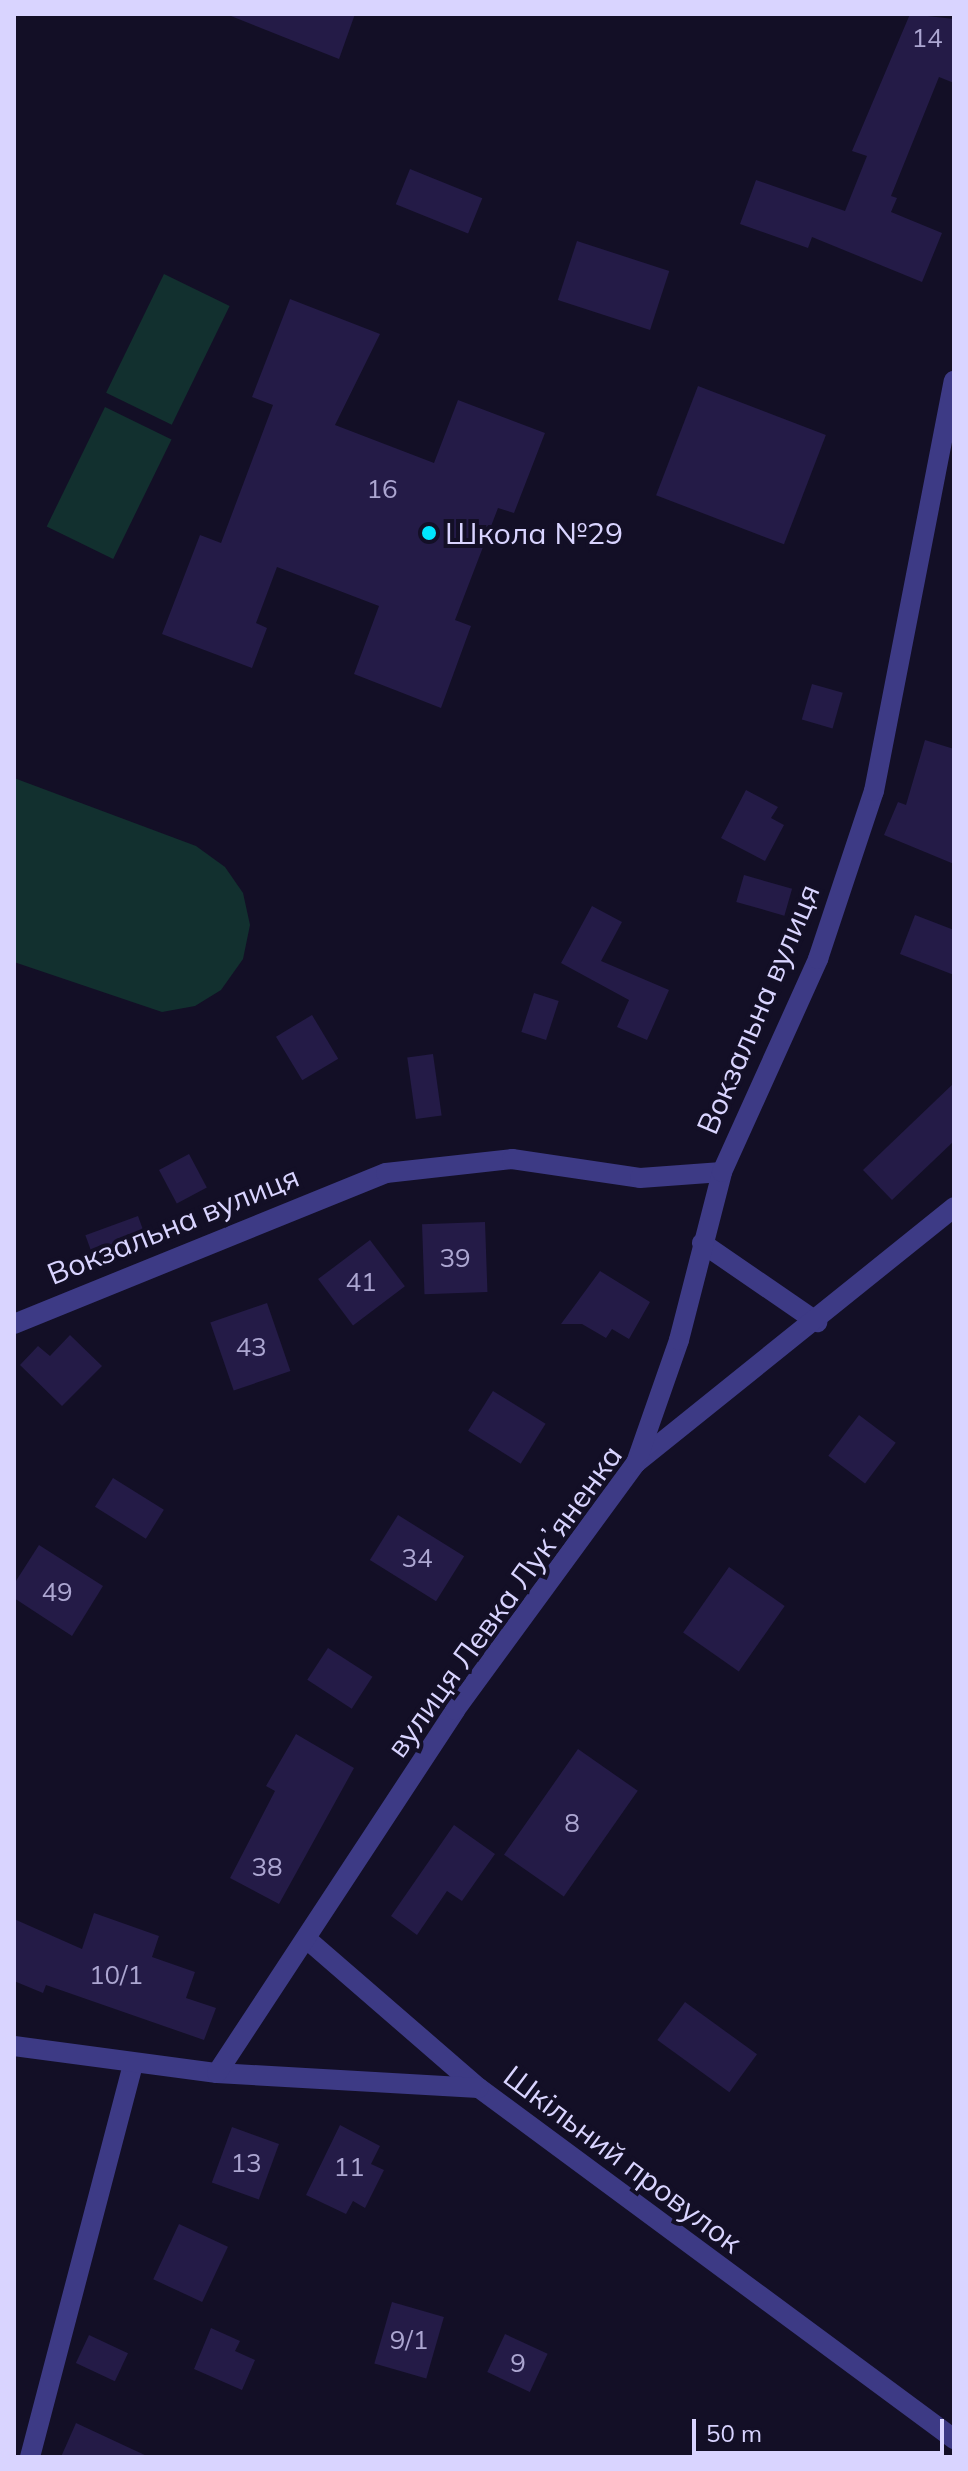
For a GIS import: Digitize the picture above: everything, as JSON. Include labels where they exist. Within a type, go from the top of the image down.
[{"type":"street","name":"Вокзальна вулиця","points":[[14,1324],[386,1173],[512,1159],[640,1178],[722,1172],[818,959],[874,791],[954,381]]},
{"type":"street","points":[[636,1463],[679,1340],[722,1172]]},
{"type":"street","name":"вулиця Левка Лукʼяненка","points":[[217,2073],[309,1941],[455,1710],[636,1463],[817,1322],[855,1279],[954,1207]]},
{"type":"street","points":[[702,1243],[817,1322]]},
{"type":"street","points":[[309,1941],[479,2088]]},
{"type":"street","name":"Шкільний провулок","points":[[14,2046],[133,2065],[217,2073],[479,2088],[954,2439]]},
{"type":"street","points":[[30,2457],[133,2065]]},
{"type":"green space","points":[[164,274],[230,306],[172,425],[106,393]]},
{"type":"green space","points":[[105,407],[172,439],[113,559],[47,527]]},
{"type":"green space","points":[[14,778],[196,846],[225,867],[243,893],[250,925],[243,959],[221,990],[195,1006],[162,1012],[14,962]]},
{"type":"building","points":[[226,14],[355,14],[339,59]]},
{"type":"building","points":[[910,14],[954,19],[954,83],[939,77],[891,196],[897,198],[891,212],[942,233],[922,282],[812,237],[808,248],[740,224],[756,180],[845,211],[867,156],[852,151]]},
{"type":"building","points":[[410,169],[482,198],[468,233],[396,204]]},
{"type":"building","points":[[577,241],[669,271],[650,330],[558,300]]},
{"type":"building","points":[[290,299],[380,334],[335,425],[434,463],[458,400],[545,433],[514,513],[498,508],[455,620],[471,626],[441,708],[354,674],[379,606],[277,567],[256,623],[267,628],[252,668],[162,634],[200,535],[221,543],[273,405],[252,397]]},
{"type":"building","points":[[698,386],[826,435],[784,544],[656,495]]},
{"type":"building","points":[[812,684],[843,693],[833,728],[802,720]]},
{"type":"building","points":[[925,740],[954,749],[954,864],[884,835],[898,802],[906,805]]},
{"type":"building","points":[[746,790],[778,807],[771,818],[784,825],[765,861],[721,838]]},
{"type":"building","points":[[744,875],[792,889],[784,916],[736,902]]},
{"type":"building","points":[[592,906],[622,922],[601,961],[669,990],[647,1040],[617,1027],[629,1000],[561,963]]},
{"type":"building","points":[[915,915],[954,930],[954,975],[900,954]]},
{"type":"building","points":[[534,993],[559,1001],[546,1040],[521,1032]]},
{"type":"building","points":[[312,1015],[338,1059],[302,1080],[276,1037]]},
{"type":"building","points":[[433,1054],[442,1115],[416,1119],[407,1058]]},
{"type":"building","points":[[954,1083],[954,1141],[892,1200],[863,1170]]},
{"type":"building","points":[[189,1154],[207,1188],[177,1204],[159,1170]]},
{"type":"building","points":[[138,1216],[149,1246],[96,1265],[85,1235]]},
{"type":"building","points":[[485,1222],[487,1292],[424,1294],[422,1224]]},
{"type":"building","points":[[370,1240],[405,1286],[353,1325],[318,1279]]},
{"type":"building","points":[[600,1271],[650,1302],[629,1339],[612,1329],[606,1338],[582,1324],[561,1324]]},
{"type":"building","points":[[267,1303],[290,1371],[234,1391],[210,1323]]},
{"type":"building","points":[[70,1335],[102,1366],[62,1406],[20,1365],[38,1346],[50,1356]]},
{"type":"building","points":[[493,1391],[546,1424],[521,1464],[468,1431]]},
{"type":"building","points":[[859,1415],[896,1443],[865,1483],[828,1456]]},
{"type":"building","points":[[113,1478],[164,1510],[146,1539],[95,1507]]},
{"type":"building","points":[[398,1515],[464,1556],[436,1601],[370,1560]]},
{"type":"building","points":[[39,1545],[103,1586],[72,1636],[14,1598],[14,1584]]},
{"type":"building","points":[[729,1567],[785,1606],[739,1672],[683,1633]]},
{"type":"building","points":[[328,1648],[372,1677],[352,1709],[307,1680]]},
{"type":"building","points":[[296,1734],[354,1768],[279,1904],[230,1878],[275,1791],[266,1786]]},
{"type":"building","points":[[578,1749],[638,1791],[564,1897],[504,1855]]},
{"type":"building","points":[[454,1825],[495,1854],[462,1901],[447,1891],[417,1935],[391,1916]]},
{"type":"building","points":[[94,1913],[159,1936],[152,1957],[195,1972],[186,1998],[216,2008],[204,2040],[46,1985],[43,1993],[14,1981],[14,1919],[82,1949]]},
{"type":"building","points":[[685,2002],[757,2054],[729,2092],[657,2040]]},
{"type":"building","points":[[340,2125],[380,2146],[371,2164],[384,2170],[365,2208],[353,2201],[346,2214],[306,2195]]},
{"type":"building","points":[[232,2127],[279,2144],[259,2200],[212,2182]]},
{"type":"building","points":[[179,2224],[228,2247],[202,2302],[153,2279]]},
{"type":"building","points":[[392,2302],[444,2317],[426,2378],[374,2364]]},
{"type":"building","points":[[211,2328],[240,2341],[235,2351],[255,2360],[242,2390],[194,2369]]},
{"type":"building","points":[[505,2334],[548,2354],[530,2392],[487,2372]]},
{"type":"building","points":[[89,2335],[128,2353],[115,2381],[76,2363]]},
{"type":"building","points":[[76,2423],[149,2457],[61,2457]]},
{"type":"place","name":"Школа №29","points":[[429,533]]}]
